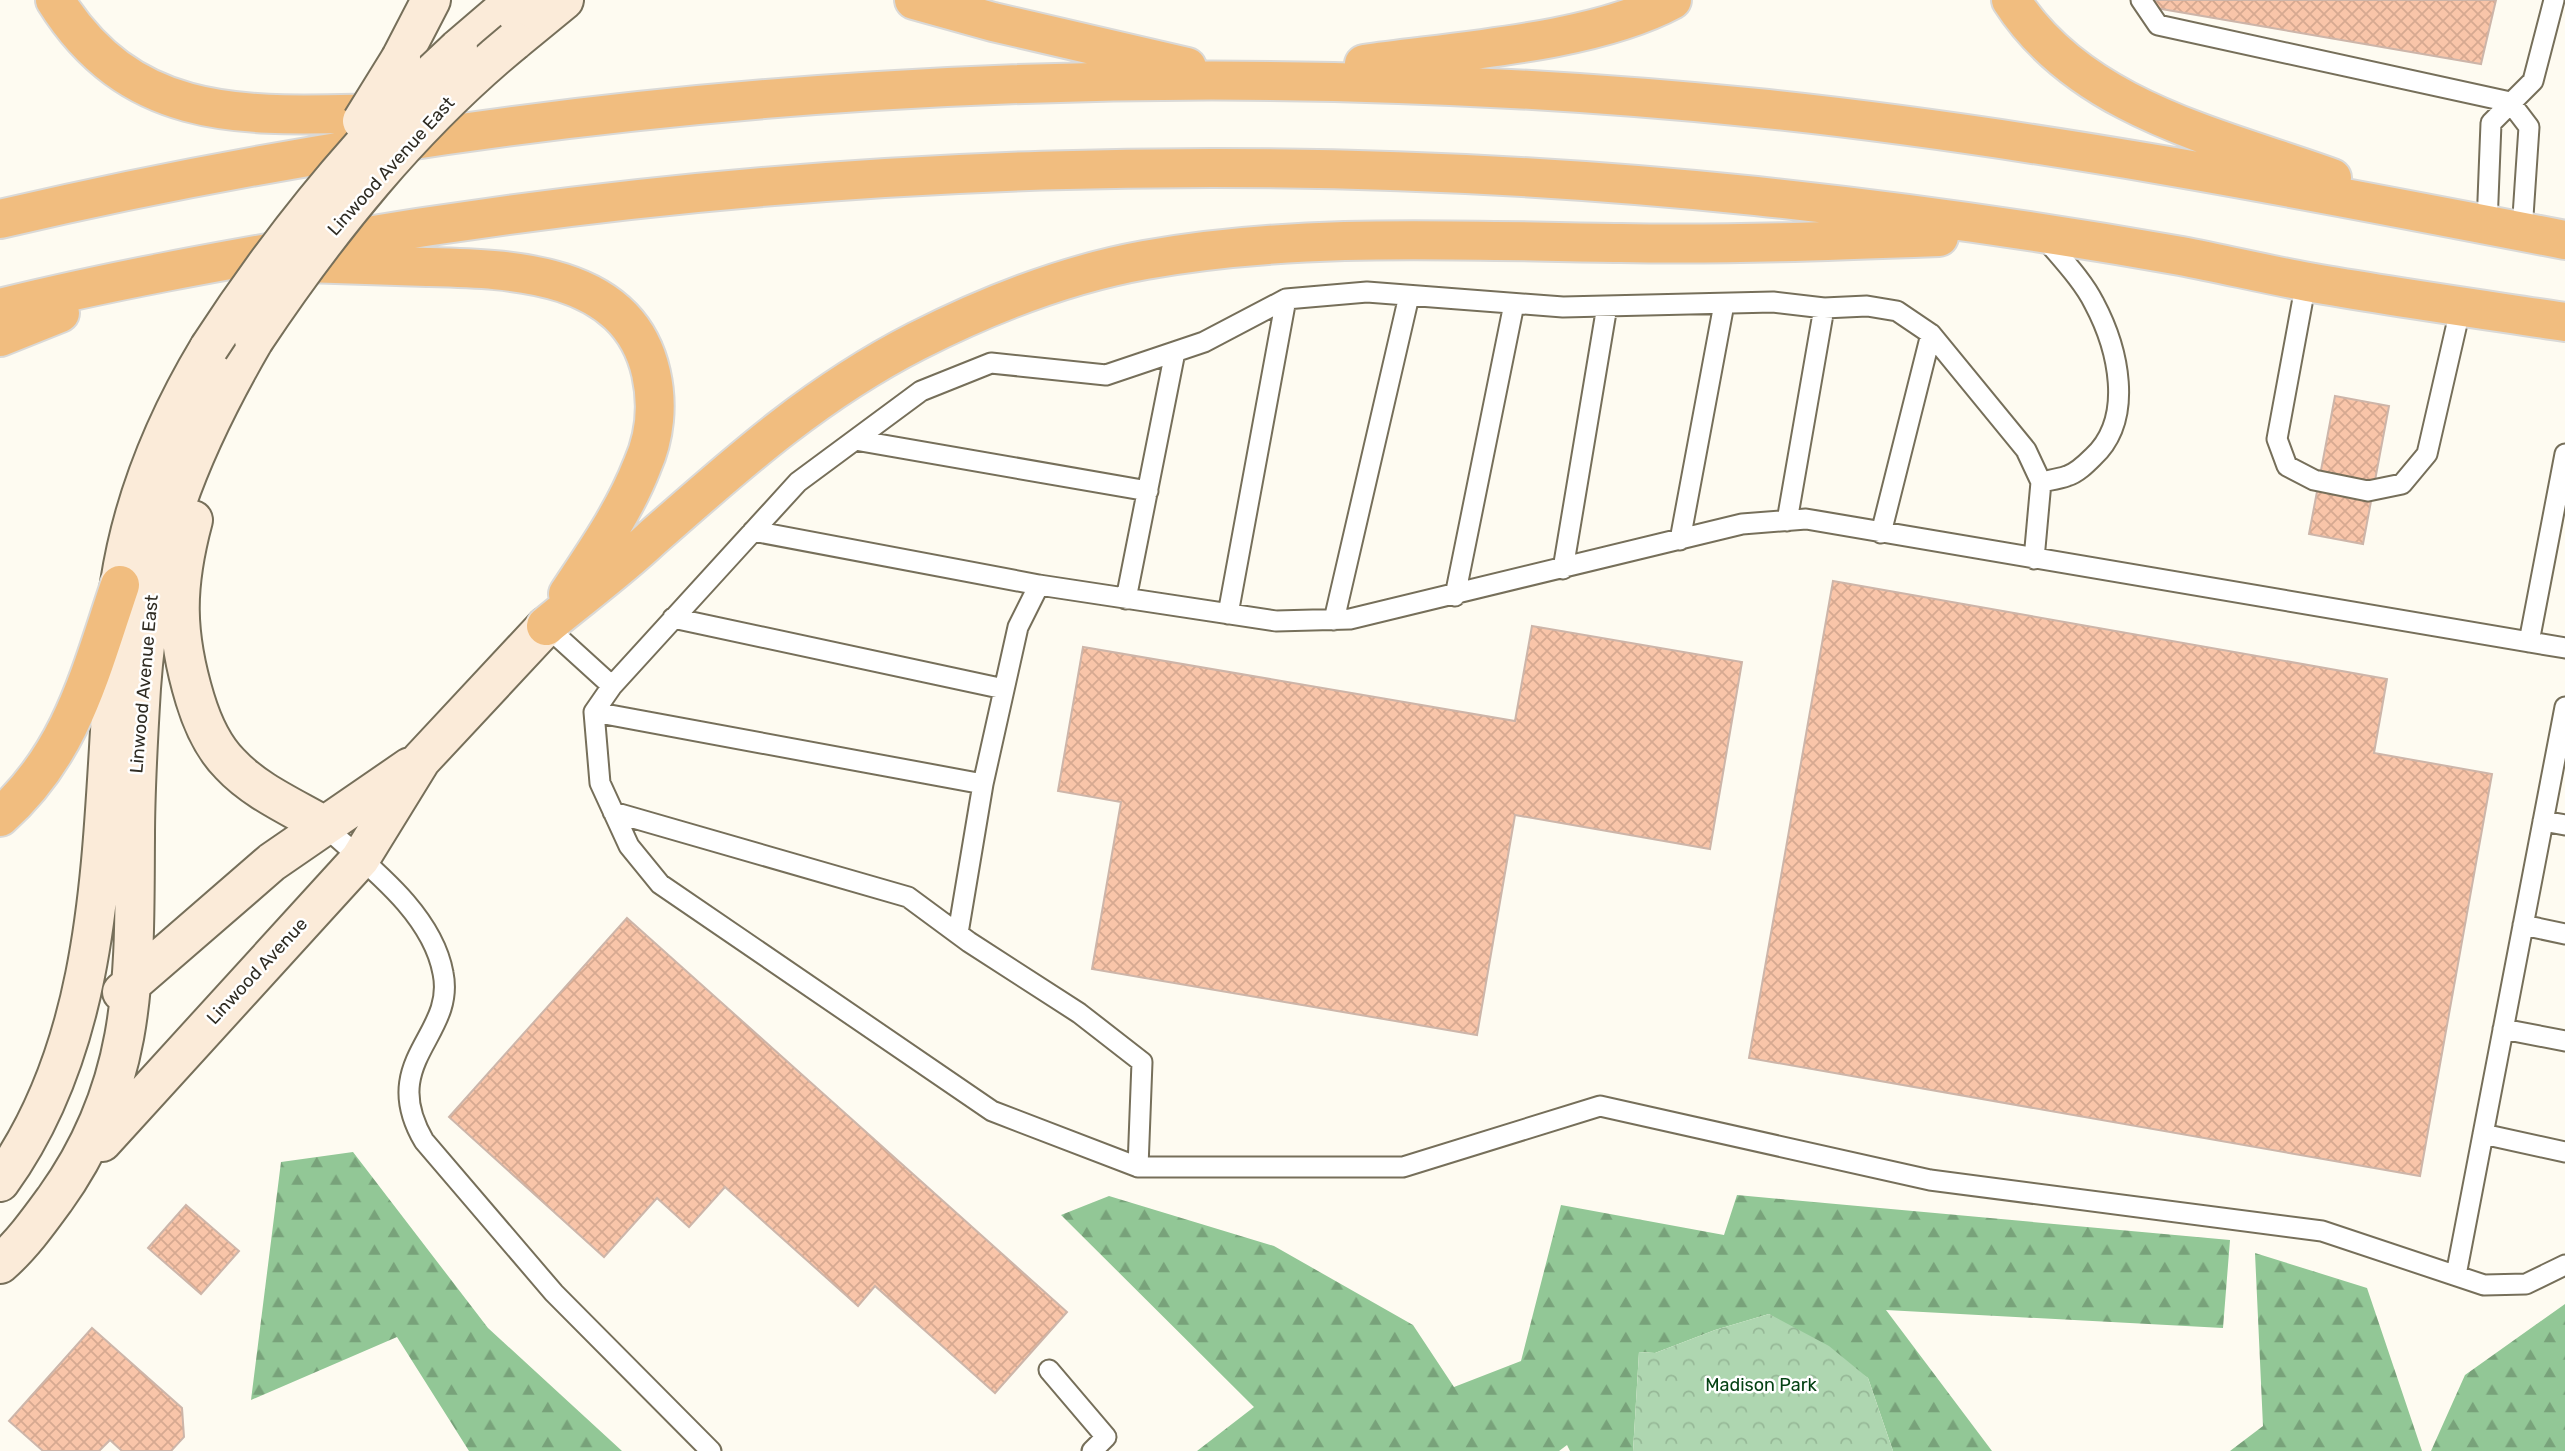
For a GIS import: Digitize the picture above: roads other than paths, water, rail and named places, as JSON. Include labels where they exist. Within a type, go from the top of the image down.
[{"type":"highway","points":[[55,0],[91,48],[116,70],[145,88],[176,101],[213,109],[291,114],[618,112]]},
{"type":"highway","points":[[914,0],[993,22],[1248,81],[1577,32],[1618,21],[1672,0]]},
{"type":"highway","points":[[2011,0],[2038,35],[2060,57],[2087,79],[2116,96],[2180,123],[2433,214]]},
{"type":"highway","points":[[0,219],[177,180],[323,153],[618,112],[957,87],[1248,81],[1470,86],[1773,110],[2053,148],[2433,214],[2565,240]]},
{"type":"highway","points":[[0,308],[222,261],[446,223],[592,203],[858,180],[1101,169],[1320,169],[1588,181],[1820,203],[2042,233],[2186,257],[2305,282],[2565,322]]},
{"type":"highway","points":[[547,626],[650,540],[727,469],[828,394],[916,342],[979,312],[1094,272],[1198,252],[1316,244],[1433,241],[1731,244],[2042,233]]},
{"type":"highway","points":[[222,261],[472,268],[531,274],[587,292],[609,305],[627,322],[638,337],[653,384],[655,409],[652,439],[643,465],[617,519],[547,626]]},
{"type":"highway","points":[[0,337],[158,274]]},
{"type":"highway","points":[[0,817],[33,785],[72,723],[120,585]]},
{"type":"main road","points":[[311,203],[401,58],[431,0]]},
{"type":"main road","name":"Linwood Avenue East","points":[[0,1182],[36,1125],[70,1039],[89,960],[100,876],[120,585],[131,527],[158,446],[209,348],[311,203],[379,125],[514,0]]},
{"type":"main road","name":"Linwood Avenue East","points":[[0,1264],[42,1217],[77,1170],[115,1083],[124,1046],[133,983],[140,699],[144,645],[157,562],[167,522],[201,438],[254,340],[327,236],[386,166],[453,95],[564,0]]},
{"type":"main road","points":[[254,340],[202,488],[191,529],[180,597],[182,659],[202,720],[228,763],[246,779],[324,825]]},
{"type":"main road","name":"Linwood Avenue","points":[[77,1170],[360,859],[421,760],[547,626]]},
{"type":"main road","name":"Linwood Avenue","points":[[70,1039],[238,890],[324,825],[421,760]]},
{"type":"lane","points":[[2141,0],[2158,25],[2510,102],[2529,127],[2505,228]]},
{"type":"lane","points":[[2505,228],[2491,122],[2533,81],[2554,0]]},
{"type":"lane","points":[[2041,482],[2070,476],[2105,446],[2114,422],[2118,394],[2116,359],[2093,300],[2042,233]]},
{"type":"lane","points":[[2305,282],[2277,439],[2287,466],[2314,480],[2368,491],[2402,484],[2427,454],[2461,306]]},
{"type":"lane","points":[[2034,559],[2041,482],[2026,450],[1931,334],[1897,312],[1867,306],[1824,308],[1773,302],[1607,306],[1514,304],[1367,292],[1286,299],[1204,342],[1106,375],[991,363],[920,391],[798,482],[612,686],[594,712],[600,783],[629,846],[660,884],[992,1111],[1138,1167],[1403,1167],[1600,1106],[1930,1180],[2322,1231],[2484,1285],[2526,1284],[2565,1265]]},
{"type":"lane","points":[[1334,620],[1409,296]]},
{"type":"lane","points":[[1228,614],[1286,299]]},
{"type":"lane","points":[[1455,596],[1514,304]]},
{"type":"lane","points":[[1679,540],[1724,304]]},
{"type":"lane","points":[[1563,569],[1607,306]]},
{"type":"lane","points":[[1787,521],[1824,308]]},
{"type":"lane","points":[[1881,533],[1931,334]]},
{"type":"lane","points":[[1126,599],[1175,352]]},
{"type":"lane","points":[[855,440],[1148,491]]},
{"type":"lane","points":[[2529,642],[2565,454]]},
{"type":"lane","points":[[753,531],[1039,586],[1276,621],[1350,619],[1455,596],[1742,524],[1806,519],[2565,648]]},
{"type":"lane","points":[[958,933],[983,785],[1018,627],[1039,586]]},
{"type":"lane","points":[[673,618],[1004,689]]},
{"type":"lane","points":[[547,626],[612,686]]},
{"type":"lane","points":[[594,712],[983,785]]},
{"type":"lane","points":[[2456,1275],[2564,715]]},
{"type":"lane","points":[[613,812],[908,897],[1079,1013],[1142,1062],[1138,1167]]},
{"type":"lane","points":[[2543,821],[2565,825]]},
{"type":"lane","points":[[324,825],[401,900],[431,937],[444,976],[440,1009],[410,1080],[408,1095],[415,1126],[554,1293],[711,1451]]},
{"type":"lane","points":[[2523,926],[2565,934]]},
{"type":"lane","points":[[2503,1029],[2565,1041]]},
{"type":"lane","points":[[2483,1134],[2565,1152]]},
{"type":"lane","points":[[1049,1370],[1106,1437],[1092,1451]]},
{"type":"park label","name":"Madison Park","points":[[1761,1385]]}]
